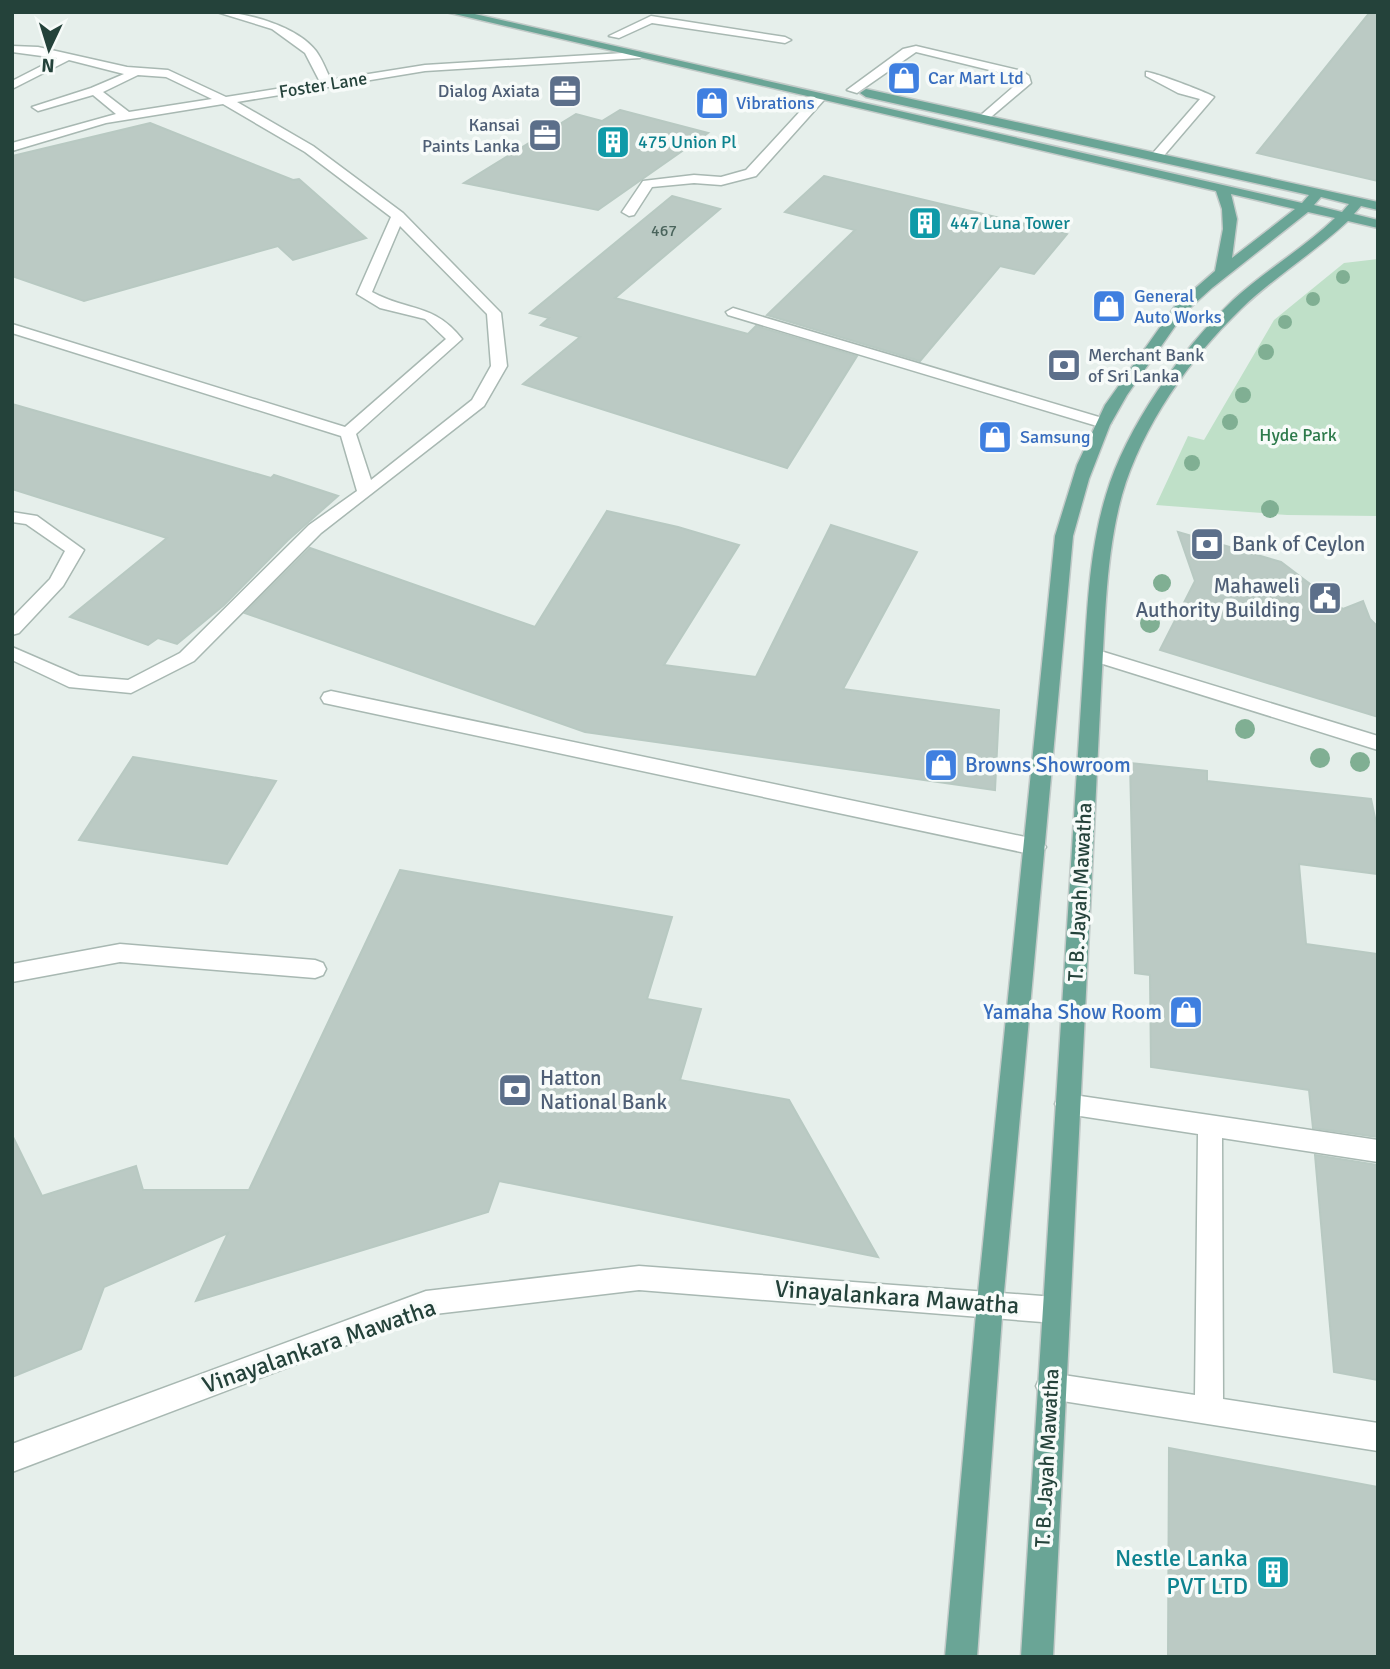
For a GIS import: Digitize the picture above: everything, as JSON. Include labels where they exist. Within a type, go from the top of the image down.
[{"type":"main road","points":[[451,12],[1305,208],[1352,209],[1378,206]]},
{"type":"main road","points":[[512,12],[643,42]]},
{"type":"main road","points":[[848,89],[1318,193],[1378,224]]},
{"type":"main road","points":[[1222,188],[1232,216],[1229,245],[1222,271]]},
{"type":"main road","points":[[961,1657],[990,1303],[1064,536],[1080,478],[1103,423],[1182,308],[1222,271],[1305,208],[1318,193]]},
{"type":"main road","name":"T. B. Jayah Mawatha","points":[[1037,1657],[1050,1385],[1094,655],[1105,538],[1115,493],[1126,462],[1163,398],[1202,341],[1228,312],[1352,209]]},
{"type":"street","points":[[222,12],[276,27],[310,51],[327,84]]},
{"type":"street","points":[[602,33],[652,19],[785,40]]},
{"type":"street","points":[[12,49],[69,56],[127,70],[168,74],[226,101],[309,149],[398,216],[494,313],[499,366],[478,403],[315,529],[187,657],[131,687],[76,682],[12,653]]},
{"type":"street","points":[[848,89],[907,51],[916,49],[1018,73],[1025,78],[1025,83],[985,118]]},
{"type":"street","name":"Foster Lane","points":[[12,147],[105,120],[425,68],[639,55]]},
{"type":"street","points":[[12,86],[69,56]]},
{"type":"street","points":[[38,107],[128,79],[132,75],[127,70]]},
{"type":"street","points":[[1150,74],[1182,90],[1208,97],[1157,156]]},
{"type":"street","points":[[95,91],[127,117]]},
{"type":"street","points":[[629,212],[648,184],[694,179],[721,181],[751,173],[820,96]]},
{"type":"street","points":[[348,433],[455,339],[430,316],[385,305],[365,294],[398,216]]},
{"type":"street","points":[[733,312],[1103,423]]},
{"type":"street","points":[[12,327],[348,433]]},
{"type":"street","points":[[348,433],[366,492]]},
{"type":"street","points":[[12,517],[31,520],[75,550],[57,582],[12,628]]},
{"type":"street","points":[[1094,655],[1378,743]]},
{"type":"street","points":[[331,698],[1035,847]]},
{"type":"street","points":[[12,973],[120,953],[316,969]]},
{"type":"street","points":[[1067,1104],[1378,1151]]},
{"type":"street","points":[[1209,1409],[1210,1126]]},
{"type":"street","name":"Vinayalankara Mawatha","points":[[12,1458],[426,1303],[639,1278],[1055,1310]]},
{"type":"street","points":[[1050,1385],[1378,1437]]},
{"type":"green space","name":"Hyde Park","points":[[1378,259],[1378,516],[1287,515],[1156,505],[1188,436],[1204,440],[1274,320],[1344,263]]},
{"type":"building","points":[[1370,12],[1378,12],[1378,181],[1257,153]]},
{"type":"building","name":"475 Union Pl","points":[[620,110],[708,133],[598,210],[464,183],[576,114],[602,121]]},
{"type":"building","points":[[150,123],[293,180],[299,179],[366,238],[293,260],[278,246],[84,301],[12,276],[12,156]]},
{"type":"building","points":[[824,176],[1067,234],[1034,274],[1000,266],[920,361],[767,315],[855,230],[785,212]]},
{"type":"building","points":[[672,196],[720,209],[615,298],[748,334],[756,326],[857,356],[787,468],[523,384],[580,337],[541,325],[549,318],[530,313]]},
{"type":"building","points":[[12,404],[271,478],[274,475],[338,496],[288,540],[224,605],[177,644],[158,638],[148,645],[70,617],[167,538],[12,489]]},
{"type":"building","points":[[607,511],[678,527],[739,545],[664,665],[756,677],[831,525],[917,552],[843,689],[999,710],[995,790],[585,732],[245,613],[310,548],[535,627]]},
{"type":"building","points":[[1178,532],[1281,562],[1343,609],[1363,601],[1370,619],[1378,627],[1378,717],[1160,650],[1195,581]]},
{"type":"building","points":[[133,757],[276,781],[227,864],[79,840]]},
{"type":"building","points":[[1130,763],[1207,771],[1207,781],[1371,799],[1378,832],[1378,874],[1299,864],[1306,944],[1378,954],[1378,1137],[1313,1128],[1309,1090],[1151,1067],[1150,975],[1135,973]]},
{"type":"building","name":"Hatton National Bank","points":[[400,870],[672,917],[647,999],[701,1009],[680,1080],[789,1100],[878,1257],[499,1181],[488,1212],[196,1301],[228,1233],[104,1287],[81,1349],[12,1377],[12,1135],[42,1196],[136,1166],[143,1190],[249,1190]]},
{"type":"building","points":[[1315,1155],[1378,1165],[1378,1380],[1334,1372]]},
{"type":"building","name":"Nestle Lanka PVT LTD","points":[[1169,1448],[1378,1487],[1378,1657],[1168,1657]]},
{"type":"place","name":"Car Mart Ltd","points":[[904,78]]},
{"type":"place","name":"Dialog Axiata","points":[[565,91]]},
{"type":"place","name":"Vibrations","points":[[712,103]]},
{"type":"place","name":"Kansai Paints Lanka","points":[[545,135]]},
{"type":"place","name":"475 Union Pl","points":[[613,142]]},
{"type":"place","name":"447 Luna Tower","points":[[925,223]]},
{"type":"place","name":"General Auto Works","points":[[1109,306]]},
{"type":"place","name":"Merchant Bank of Sri Lanka","points":[[1064,365]]},
{"type":"place","name":"Samsung","points":[[995,437]]},
{"type":"place","name":"Bank of Ceylon","points":[[1207,544]]},
{"type":"place","name":"Mahaweli Authority Building","points":[[1325,598]]},
{"type":"place","name":"Browns Showroom","points":[[941,765]]},
{"type":"place","name":"Yamaha Show Room","points":[[1186,1012]]},
{"type":"place","name":"Hatton National Bank","points":[[515,1090]]},
{"type":"place","name":"Nestle Lanka PVT LTD","points":[[1273,1572]]}]
